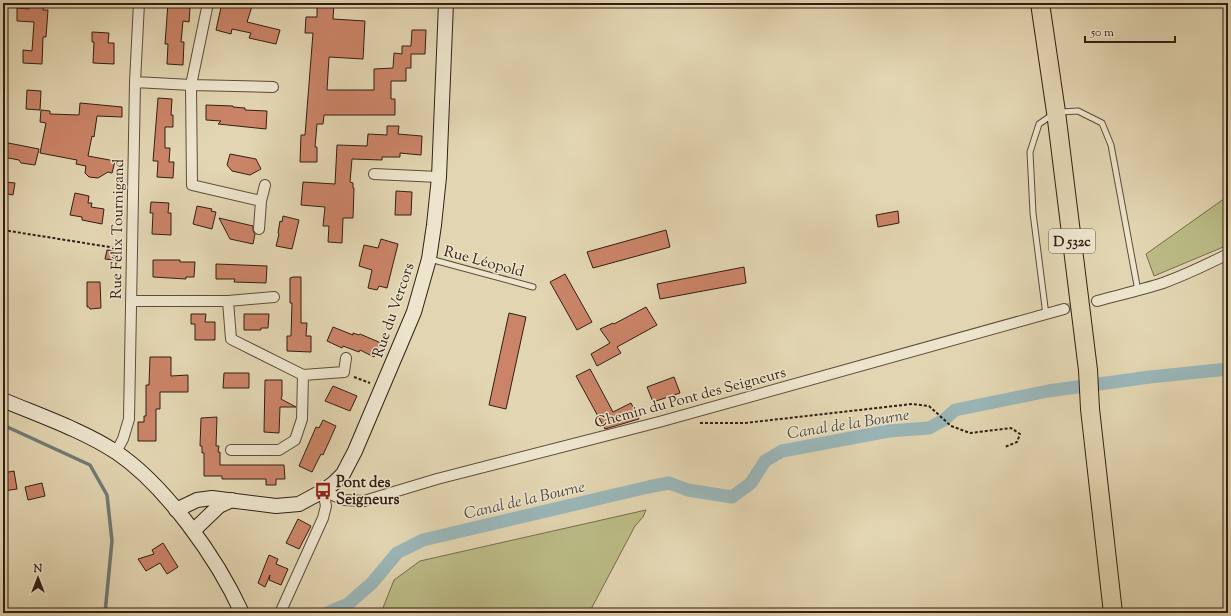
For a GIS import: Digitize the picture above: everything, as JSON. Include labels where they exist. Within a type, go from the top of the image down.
[{"type":"highway","name":"D 532c","points":[[1040,3],[1056,112],[1088,370],[1090,409],[1113,613]]},
{"type":"highway","name":"D 532c","points":[[1088,370],[1097,407],[1122,613]]},
{"type":"street","name":"Rue Félix Tournigand","points":[[116,452],[123,439],[129,419],[135,82],[139,3]]},
{"type":"street","points":[[208,3],[191,85],[192,185],[261,201]]},
{"type":"street","name":"Rue du Vercors","points":[[176,510],[197,500],[212,498],[276,506],[299,504],[323,491],[343,474],[349,463],[362,437],[414,312],[429,259],[439,177],[446,3]]},
{"type":"street","points":[[135,82],[273,87]]},
{"type":"street","points":[[374,174],[439,177]]},
{"type":"street","points":[[259,229],[264,185]]},
{"type":"street","points":[[1097,301],[1138,291],[1194,271],[1228,254]]},
{"type":"street","points":[[130,301],[228,301],[274,297]]},
{"type":"street","points":[[228,301],[231,339],[303,375],[344,372],[346,358]]},
{"type":"street","name":"Chemin du Pont des Seigneurs","points":[[323,491],[344,500],[364,501],[437,479],[659,422],[1064,309]]},
{"type":"street","points":[[231,450],[279,450],[295,440],[302,419],[303,375]]},
{"type":"street","points":[[3,400],[67,427],[116,452],[135,468],[157,488],[193,531],[222,574],[242,613]]},
{"type":"street","points":[[280,613],[323,518],[326,506],[323,491]]},
{"type":"street","points":[[193,531],[219,506],[232,500]]},
{"type":"lane","points":[[1046,315],[1033,214],[1030,152],[1039,124],[1056,112],[1078,111],[1102,123],[1111,145],[1138,291]]},
{"type":"lane","name":"Rue Léopold","points":[[429,259],[533,287]]},
{"type":"path","points":[[3,230],[131,250]]},
{"type":"path","points":[[344,372],[382,388]]},
{"type":"path","points":[[699,423],[745,423],[912,404],[929,406],[951,426],[970,433],[1011,428],[1020,434],[1017,442],[1005,447]]},
{"type":"green space","points":[[1228,196],[1228,245],[1154,276],[1146,254]]},
{"type":"green space","points":[[646,510],[643,517],[635,526],[589,613],[381,613],[394,580],[420,561]]},
{"type":"building","points":[[29,3],[44,3],[43,10],[48,10],[46,37],[43,37],[42,64],[23,63],[23,50],[32,51],[34,22],[17,21],[17,8],[29,9]]},
{"type":"building","points":[[168,3],[185,3],[185,7],[190,8],[189,22],[183,21],[181,42],[184,42],[183,65],[167,64],[168,44],[165,44]]},
{"type":"building","points":[[222,3],[253,3],[247,22],[280,30],[276,44],[249,38],[251,33],[232,29],[231,34],[216,30]]},
{"type":"building","points":[[317,3],[334,3],[333,19],[365,21],[363,59],[329,57],[327,90],[374,90],[374,69],[393,68],[394,53],[402,54],[402,46],[411,46],[412,30],[426,30],[425,54],[411,54],[411,68],[406,68],[406,81],[391,81],[391,99],[395,99],[395,115],[324,115],[323,124],[317,124],[315,147],[317,147],[317,162],[300,162],[301,135],[305,135],[313,33],[305,33],[306,17],[317,17]]},
{"type":"building","points":[[92,32],[109,33],[108,43],[114,43],[114,64],[93,63],[94,42],[92,42]]},
{"type":"building","points":[[27,90],[41,91],[40,110],[26,109]]},
{"type":"building","points":[[158,98],[172,99],[171,115],[173,115],[173,127],[165,127],[165,148],[170,148],[169,162],[174,162],[173,178],[157,177],[158,161],[153,161]]},
{"type":"building","points":[[80,103],[122,107],[122,117],[97,116],[94,137],[92,136],[88,156],[115,161],[112,173],[108,172],[98,178],[89,177],[85,173],[86,166],[76,164],[77,160],[40,153],[46,123],[40,122],[41,110],[50,111],[50,114],[79,115]]},
{"type":"building","points":[[206,105],[233,106],[245,108],[245,110],[267,111],[266,129],[218,124],[221,121],[206,120]]},
{"type":"building","points":[[387,126],[399,126],[398,134],[422,136],[421,155],[400,153],[400,157],[382,157],[382,160],[352,159],[350,182],[353,183],[354,188],[353,218],[343,218],[342,243],[328,242],[329,226],[323,226],[325,207],[301,205],[303,182],[335,184],[337,145],[367,146],[368,134],[387,135]]},
{"type":"building","points":[[3,142],[39,149],[35,165],[21,163],[19,160],[3,157]]},
{"type":"building","points":[[230,154],[256,159],[261,169],[250,175],[232,171],[227,165]]},
{"type":"building","points":[[5,182],[15,183],[13,195],[3,193]]},
{"type":"building","points":[[396,191],[412,192],[411,215],[395,215]]},
{"type":"building","points":[[75,193],[89,196],[88,203],[92,203],[91,207],[104,209],[102,224],[82,220],[82,217],[70,215]]},
{"type":"building","points":[[151,202],[169,203],[168,213],[171,213],[171,235],[152,234],[153,213],[150,213]]},
{"type":"building","points":[[197,206],[212,209],[211,211],[216,212],[212,229],[193,224]]},
{"type":"building","points":[[898,211],[899,223],[878,227],[876,215]]},
{"type":"building","points":[[283,216],[299,220],[292,249],[276,246],[280,221],[282,222]]},
{"type":"building","points":[[219,218],[253,226],[253,231],[255,234],[253,244],[230,239]]},
{"type":"building","points":[[666,230],[670,247],[593,268],[587,252]]},
{"type":"building","points":[[381,239],[398,244],[387,288],[379,286],[377,290],[368,288],[372,270],[359,266],[364,245],[378,248]]},
{"type":"building","points":[[107,250],[116,251],[114,260],[105,259]]},
{"type":"building","points":[[153,260],[180,260],[180,262],[195,262],[194,277],[186,277],[186,279],[153,277]]},
{"type":"building","points":[[216,264],[267,266],[266,283],[234,282],[235,279],[216,279]]},
{"type":"building","points":[[744,267],[746,283],[660,299],[657,284]]},
{"type":"building","points":[[565,274],[592,322],[577,330],[550,282]]},
{"type":"building","points":[[301,277],[301,323],[307,323],[306,336],[311,336],[311,352],[287,351],[287,336],[291,336],[292,303],[290,303],[290,278]]},
{"type":"building","points":[[87,282],[100,282],[101,308],[90,309],[87,307]]},
{"type":"building","points":[[646,307],[657,325],[617,347],[621,353],[597,366],[591,354],[610,343],[600,329],[613,323],[614,324]]},
{"type":"building","points":[[509,313],[526,317],[506,409],[489,405]]},
{"type":"building","points":[[191,314],[206,314],[205,322],[215,322],[215,340],[195,340],[195,324],[191,324]]},
{"type":"building","points":[[244,314],[269,314],[268,328],[261,328],[261,330],[244,330]]},
{"type":"building","points":[[333,327],[353,335],[353,333],[360,334],[381,343],[374,357],[360,350],[359,352],[343,346],[342,348],[327,341]]},
{"type":"building","points":[[150,357],[171,357],[171,376],[188,375],[188,392],[160,392],[160,409],[156,409],[156,441],[138,441],[138,422],[144,422],[144,416],[146,416],[146,385],[149,385]]},
{"type":"building","points":[[590,369],[613,412],[631,403],[639,419],[605,429],[576,376]]},
{"type":"building","points":[[224,373],[249,373],[249,388],[223,388]]},
{"type":"building","points":[[674,377],[680,393],[653,402],[647,387]]},
{"type":"building","points":[[265,380],[282,380],[281,399],[296,407],[280,407],[279,433],[264,432]]},
{"type":"building","points":[[333,386],[357,396],[350,411],[325,401]]},
{"type":"building","points":[[217,417],[216,446],[219,446],[218,452],[220,452],[220,465],[284,465],[285,479],[276,479],[276,485],[266,485],[266,479],[222,479],[222,476],[204,476],[204,453],[202,453],[202,446],[200,446],[201,418]]},
{"type":"building","points":[[323,420],[336,426],[323,455],[321,454],[312,472],[299,466],[316,427],[319,428]]},
{"type":"building","points":[[14,471],[17,489],[3,491],[3,473]]},
{"type":"building","points":[[42,483],[45,496],[28,500],[25,487]]},
{"type":"building","points":[[298,519],[311,526],[299,549],[286,543]]},
{"type":"building","points":[[163,543],[178,567],[167,574],[160,563],[146,571],[138,559],[154,554],[152,550]]},
{"type":"building","points":[[269,555],[278,559],[276,564],[288,569],[281,585],[269,580],[270,575],[265,587],[258,583]]},
{"type":"waterway","name":"Canal de la Bourne","points":[[327,613],[348,604],[372,583],[397,553],[423,540],[669,483],[688,490],[732,497],[751,483],[765,461],[782,451],[889,431],[929,428],[944,420],[955,410],[1048,391],[1150,377],[1228,369]]},
{"type":"waterway","points":[[3,425],[90,465],[107,495],[112,541],[105,613]]},
{"type":"tunnel","points":[[1064,309],[1097,301]]},
{"type":"place","name":"Pont des Seigneurs","points":[[323,491]]}]
